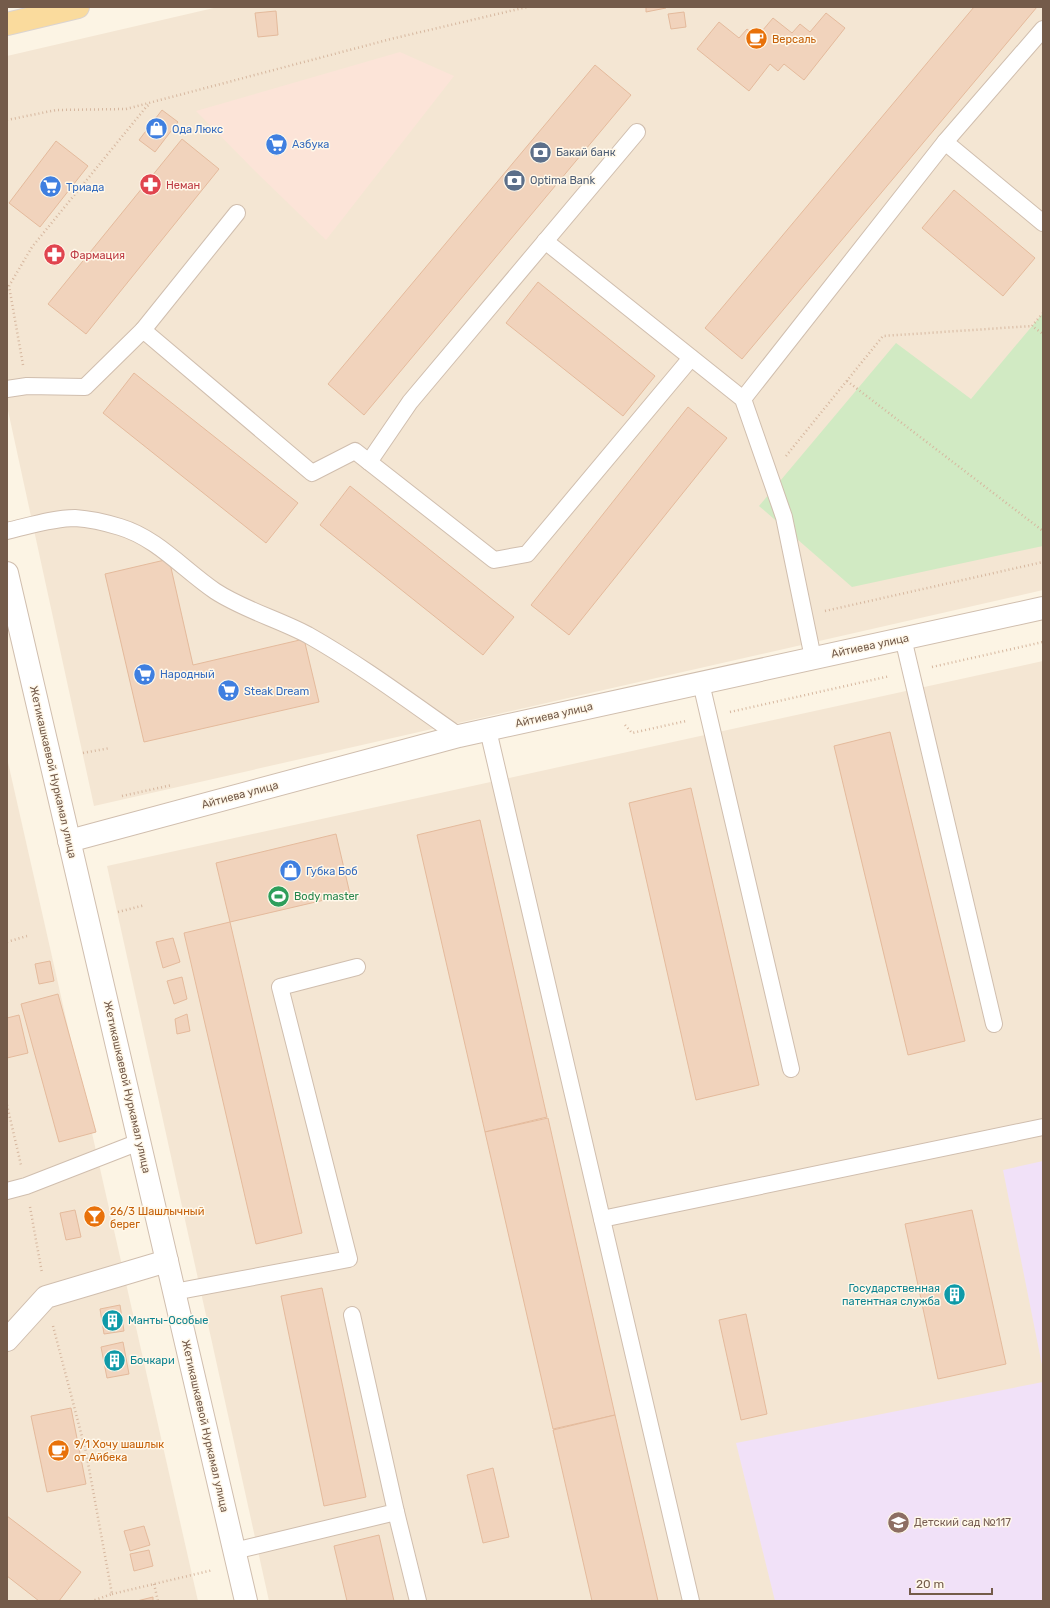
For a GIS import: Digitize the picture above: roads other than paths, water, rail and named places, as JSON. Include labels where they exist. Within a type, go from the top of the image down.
[{"type":"main road","points":[[7,24],[78,7]]},
{"type":"street","name":"Жетикашкаевой Нуркамал улица","points":[[7,573],[246,1601]]},
{"type":"street","name":"Айтиева улица","points":[[69,841],[459,736],[1043,608]]},
{"type":"street","points":[[7,1340],[46,1297],[167,1261]]},
{"type":"lane","points":[[742,400],[945,142],[1043,28]]},
{"type":"lane","points":[[368,462],[410,402],[637,132]]},
{"type":"lane","points":[[945,142],[1043,223]]},
{"type":"lane","points":[[7,388],[27,386],[85,387],[143,330],[238,213]]},
{"type":"lane","points":[[545,241],[742,400],[784,517],[813,658]]},
{"type":"lane","points":[[143,330],[312,473],[354,451],[494,560],[527,554],[691,358]]},
{"type":"lane","points":[[7,531],[58,520],[76,518],[121,527],[147,538],[216,591],[255,612],[294,628],[321,643],[370,673],[459,736]]},
{"type":"lane","points":[[903,638],[994,1024]]},
{"type":"lane","points":[[701,683],[791,1069]]},
{"type":"lane","points":[[488,730],[691,1601]]},
{"type":"lane","points":[[174,1292],[349,1259],[280,987],[357,966]]},
{"type":"lane","points":[[602,1219],[1043,1127]]},
{"type":"lane","points":[[7,1191],[26,1186],[139,1142]]},
{"type":"lane","points":[[352,1315],[396,1512],[418,1601]]},
{"type":"lane","points":[[236,1557],[396,1512]]},
{"type":"place","name":"Версаль","points":[[756,39]]},
{"type":"place","name":"Ода Люкс","points":[[157,129]]},
{"type":"place","name":"Азбука","points":[[277,144]]},
{"type":"place","name":"Бакай банк","points":[[540,152]]},
{"type":"place","name":"Optima Bank","points":[[514,180]]},
{"type":"place","name":"Неман","points":[[150,185]]},
{"type":"place","name":"Триада","points":[[50,187]]},
{"type":"place","name":"Фармация","points":[[55,255]]},
{"type":"place","name":"Народный","points":[[144,674]]},
{"type":"place","name":"Steak Dream","points":[[229,691]]},
{"type":"place","name":"Губка Боб","points":[[290,871]]},
{"type":"place","name":"Body master","points":[[278,896]]},
{"type":"place","name":"26/3 Шашлычный берег","points":[[94,1217]]},
{"type":"place","name":"Государственная патентная служба","points":[[955,1294]]},
{"type":"place","name":"Манты-Особые","points":[[112,1320]]},
{"type":"place","name":"Бочкари","points":[[115,1360]]},
{"type":"place","name":"9/1 Хочу шашлык от Айбека","points":[[58,1450]]},
{"type":"place","name":"Детский сад №117","points":[[899,1522]]}]
